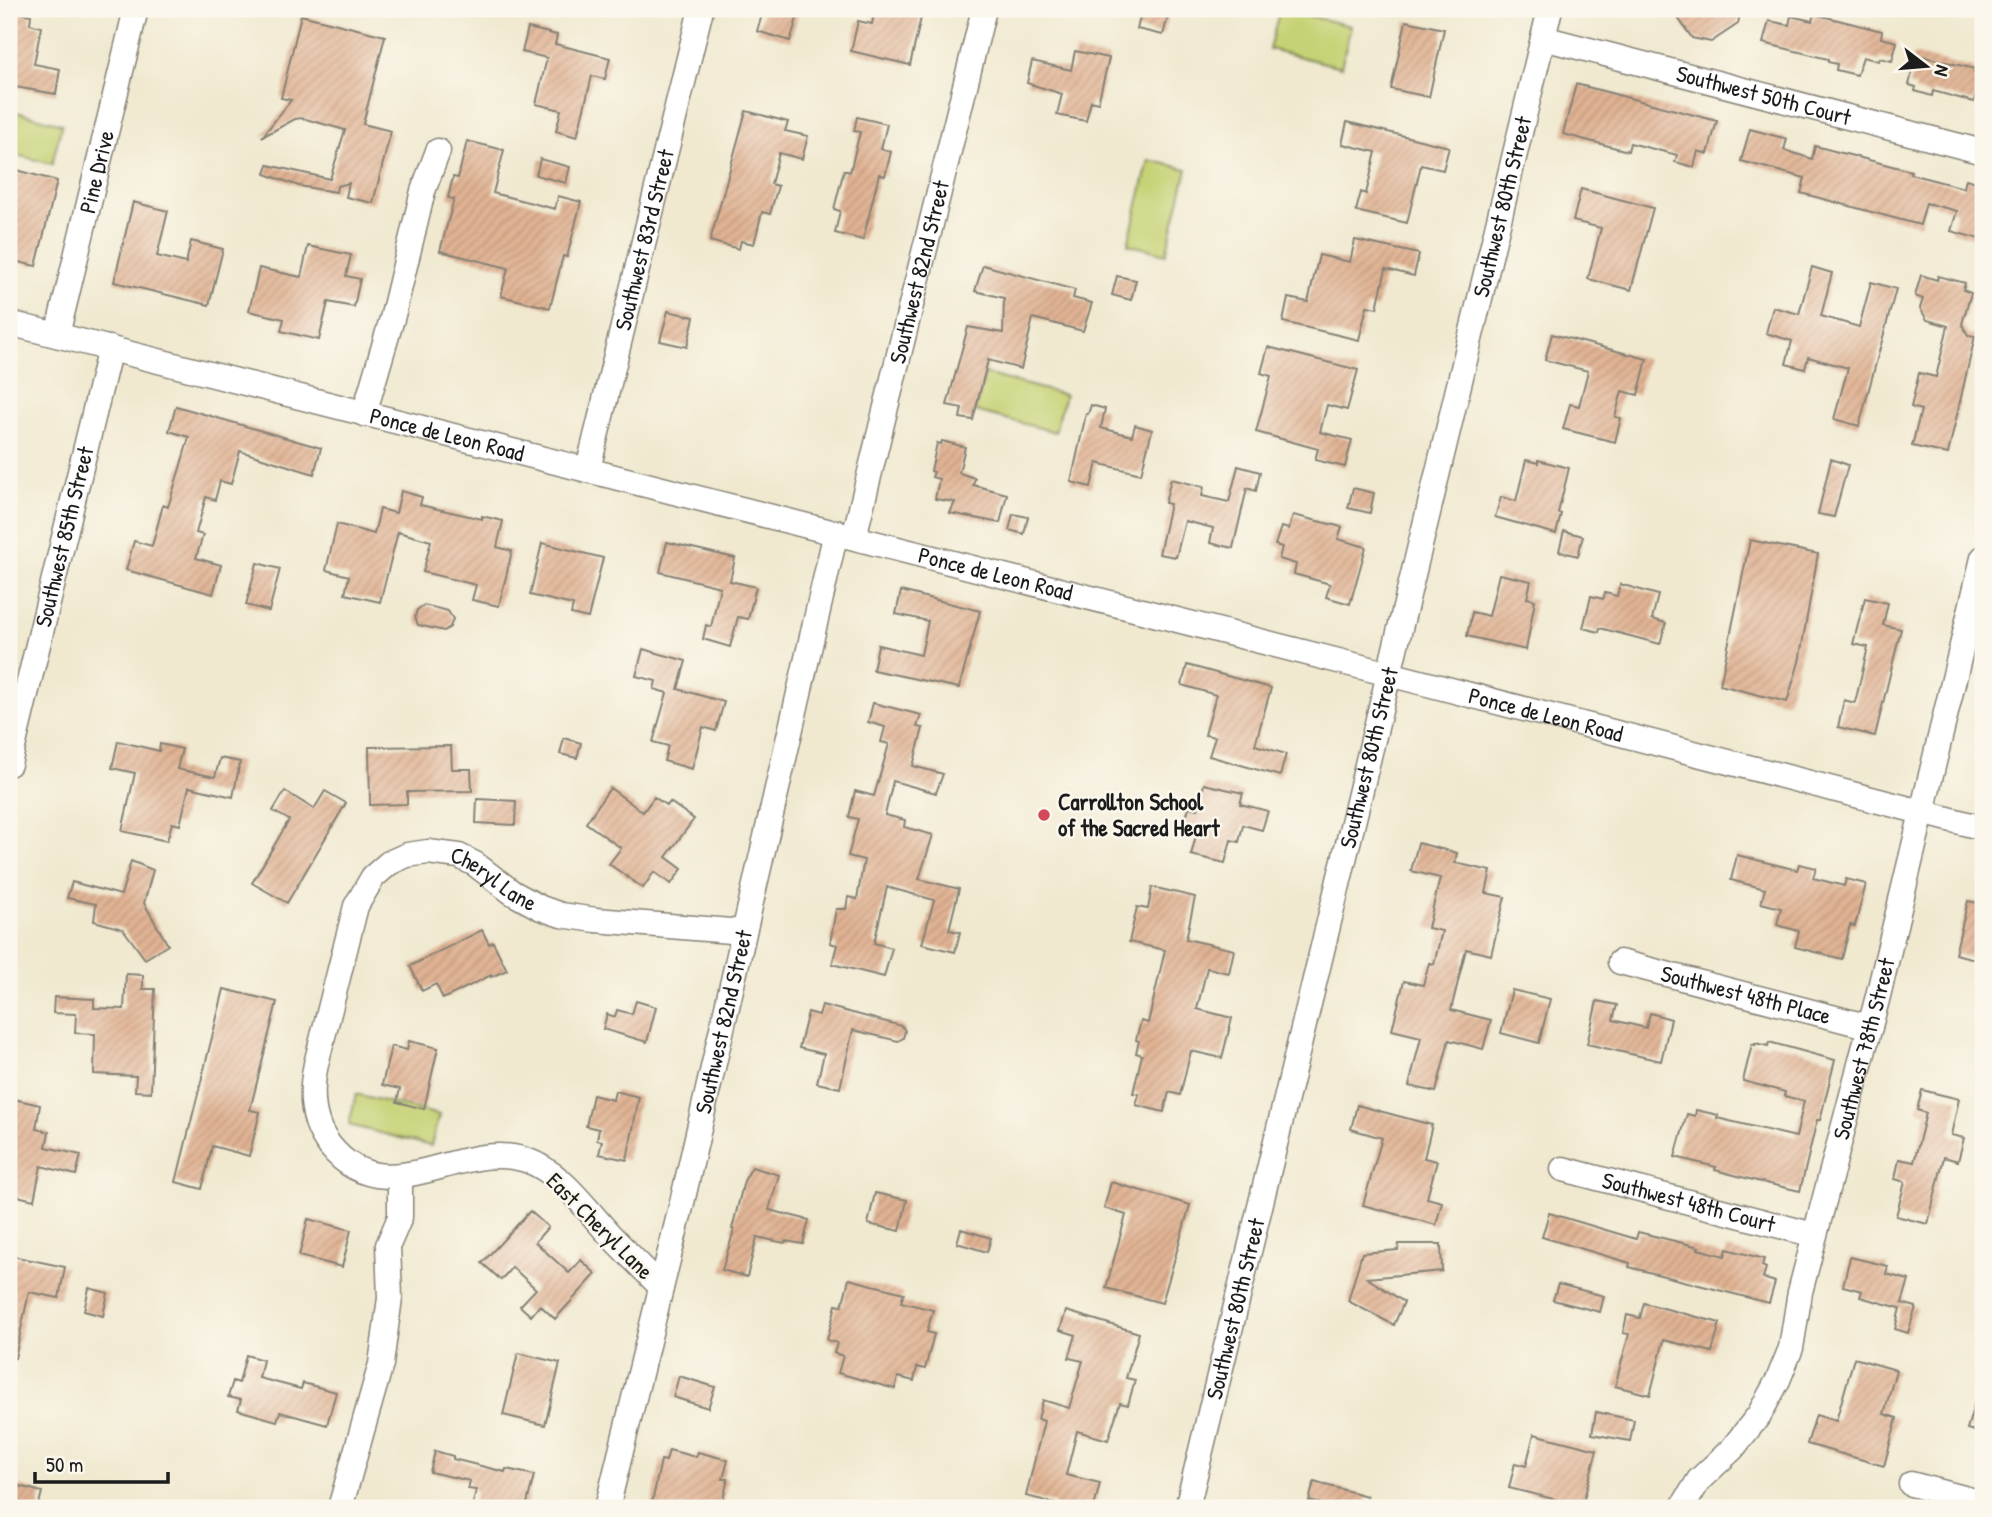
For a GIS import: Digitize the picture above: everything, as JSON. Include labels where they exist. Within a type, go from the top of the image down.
[{"type":"street","name":"Pine Drive","points":[[57,335],[136,9]]},
{"type":"street","name":"Southwest 83rd Street","points":[[588,469],[701,9]]},
{"type":"street","name":"Southwest 82nd Street","points":[[607,1508],[743,932],[984,9]]},
{"type":"street","name":"Southwest 80th Street","points":[[1187,1508],[1550,9]]},
{"type":"street","name":"Southwest 50th Court","points":[[1543,38],[1983,152]]},
{"type":"street","points":[[364,414],[393,315],[423,191],[438,152]]},
{"type":"street","name":"Ponce de Leon Road","points":[[9,323],[845,534],[1983,828]]},
{"type":"street","name":"Southwest 85th Street","points":[[9,764],[110,348]]},
{"type":"street","name":"Southwest 78th Street","points":[[1682,1508],[1699,1480],[1745,1434],[1778,1380],[1795,1335],[1800,1292],[1870,1027],[1983,558]]},
{"type":"street","name":"Cheryl Lane","points":[[333,995],[352,917],[361,895],[382,869],[398,859],[416,853],[440,852],[466,859],[513,893],[561,915],[743,932]]},
{"type":"street","name":"Southwest 48th Place","points":[[1620,961],[1870,1027]]},
{"type":"street","name":"East Cheryl Lane","points":[[333,995],[313,1078],[313,1100],[318,1125],[329,1145],[350,1163],[376,1174],[400,1176],[484,1156],[508,1157],[534,1164],[573,1193],[661,1287]]},
{"type":"street","name":"Southwest 48th Court","points":[[1563,1169],[1814,1235]]},
{"type":"street","points":[[340,1508],[381,1364],[390,1298],[388,1245],[400,1217],[400,1176]]},
{"type":"street","points":[[1911,1484],[1983,1503]]},
{"type":"green space","points":[[1280,9],[1351,26],[1341,67],[1269,49]]},
{"type":"green space","points":[[9,110],[62,124],[52,164],[9,153]]},
{"type":"green space","points":[[1149,160],[1187,169],[1166,254],[1128,244]]},
{"type":"green space","points":[[985,374],[1065,395],[1055,432],[975,411]]},
{"type":"green space","points":[[356,1094],[439,1115],[431,1146],[349,1125]]},
{"type":"building","points":[[764,9],[800,9],[790,41],[757,31]]},
{"type":"building","points":[[875,9],[923,9],[910,65],[851,51],[858,21],[872,24]]},
{"type":"building","points":[[1142,9],[1170,9],[1163,35],[1137,29]]},
{"type":"building","points":[[1672,9],[1741,9],[1738,24],[1711,42],[1692,38]]},
{"type":"building","points":[[9,11],[31,15],[30,24],[41,27],[34,64],[60,69],[56,94],[9,86]]},
{"type":"building","points":[[1814,14],[1882,31],[1881,38],[1897,42],[1892,61],[1863,57],[1857,75],[1836,70],[1837,64],[1828,62],[1828,59],[1763,43],[1769,21],[1789,25],[1791,16],[1812,21]]},
{"type":"building","points":[[301,15],[385,36],[363,124],[391,131],[373,203],[346,197],[349,183],[337,186],[336,192],[299,186],[265,174],[268,165],[330,179],[345,130],[302,118],[295,119],[262,137],[291,100],[281,98]]},
{"type":"building","points":[[1406,21],[1444,29],[1429,97],[1391,89]]},
{"type":"building","points":[[528,28],[557,35],[555,44],[610,58],[605,79],[592,76],[577,137],[556,131],[561,110],[536,104],[547,58],[522,52]]},
{"type":"building","points":[[1075,51],[1109,58],[1098,103],[1091,101],[1086,121],[1057,115],[1062,94],[1027,83],[1032,61],[1071,70]]},
{"type":"building","points":[[1913,54],[1975,69],[1974,72],[1981,74],[1974,102],[1933,91],[1932,96],[1915,91],[1916,87],[1909,85],[1912,73],[1908,72]]},
{"type":"building","points":[[1576,84],[1717,121],[1708,154],[1698,151],[1694,167],[1675,162],[1677,155],[1630,143],[1628,151],[1563,134]]},
{"type":"building","points":[[746,111],[788,122],[785,131],[808,136],[802,159],[779,153],[771,184],[778,186],[770,214],[762,212],[754,244],[741,241],[739,249],[710,241]]},
{"type":"building","points":[[857,117],[887,124],[881,149],[891,152],[885,176],[879,174],[863,240],[835,233],[840,211],[834,209],[844,170],[850,172],[860,132],[854,131]]},
{"type":"building","points":[[1347,122],[1449,147],[1443,170],[1421,165],[1407,223],[1356,211],[1361,192],[1366,194],[1376,152],[1342,144]]},
{"type":"building","points":[[1750,129],[1787,139],[1784,150],[1812,159],[1815,146],[1964,188],[1966,179],[1983,184],[1983,240],[1951,231],[1957,211],[1926,203],[1920,225],[1801,193],[1805,178],[1741,161]]},
{"type":"building","points":[[467,141],[504,150],[493,193],[555,209],[558,196],[581,202],[567,257],[563,256],[550,308],[501,296],[508,268],[440,251],[454,199],[448,198],[453,177],[458,178]]},
{"type":"building","points":[[540,159],[570,167],[566,183],[536,175]]},
{"type":"building","points":[[13,169],[57,181],[36,266],[9,260],[9,187]]},
{"type":"building","points":[[1581,189],[1653,208],[1631,290],[1588,279],[1601,228],[1573,221]]},
{"type":"building","points":[[133,202],[168,211],[157,256],[186,263],[191,241],[223,249],[209,305],[114,282]]},
{"type":"building","points":[[1355,240],[1419,254],[1414,276],[1386,269],[1377,308],[1367,306],[1359,340],[1283,322],[1288,298],[1308,302],[1319,255],[1350,262]]},
{"type":"building","points":[[308,246],[351,255],[346,276],[360,279],[354,307],[328,302],[319,340],[281,331],[284,319],[249,311],[259,268],[301,277]]},
{"type":"building","points":[[983,265],[1075,290],[1073,298],[1092,303],[1083,331],[1033,318],[1021,369],[988,360],[973,420],[960,418],[962,408],[947,405],[968,327],[1003,333],[1004,298],[975,291]]},
{"type":"building","points":[[1812,267],[1832,273],[1821,316],[1859,327],[1871,282],[1896,289],[1859,426],[1834,419],[1848,368],[1808,357],[1805,369],[1786,364],[1792,341],[1766,333],[1773,307],[1799,314]]},
{"type":"building","points":[[1921,275],[1965,283],[1963,290],[1971,293],[1962,324],[1968,335],[1975,336],[1948,454],[1912,446],[1921,410],[1911,407],[1919,373],[1936,377],[1948,326],[1927,320],[1920,308],[1923,299],[1915,296]]},
{"type":"building","points":[[1117,276],[1136,280],[1131,300],[1112,295]]},
{"type":"building","points":[[668,311],[694,317],[687,347],[660,341]]},
{"type":"building","points":[[1552,334],[1647,359],[1638,395],[1622,391],[1615,417],[1621,418],[1615,442],[1563,429],[1570,404],[1579,406],[1588,371],[1545,360]]},
{"type":"building","points":[[1268,347],[1358,370],[1347,410],[1327,405],[1320,432],[1352,440],[1345,467],[1315,460],[1318,449],[1256,432],[1271,376],[1261,373]]},
{"type":"building","points":[[1091,405],[1105,409],[1101,428],[1132,436],[1135,425],[1152,430],[1141,474],[1097,463],[1091,487],[1071,482],[1086,414]]},
{"type":"building","points":[[176,406],[321,448],[314,474],[240,451],[231,484],[220,481],[215,500],[206,497],[196,533],[203,535],[196,558],[221,565],[213,594],[126,570],[134,541],[152,546],[163,505],[168,507],[180,468],[189,437],[169,431]]},
{"type":"building","points":[[942,441],[965,447],[959,473],[975,478],[973,485],[1007,494],[1000,523],[950,513],[955,502],[935,499],[939,479],[932,477],[934,472],[931,471],[937,443],[941,444]]},
{"type":"building","points":[[1831,459],[1848,465],[1834,517],[1818,514]]},
{"type":"building","points":[[1526,460],[1538,463],[1538,460],[1569,468],[1556,534],[1495,517],[1501,497],[1516,501]]},
{"type":"building","points":[[1238,466],[1260,472],[1256,491],[1247,488],[1233,548],[1210,543],[1213,528],[1185,521],[1176,557],[1159,554],[1170,504],[1165,503],[1171,479],[1204,487],[1202,496],[1229,502]]},
{"type":"building","points":[[1353,488],[1374,493],[1370,513],[1348,508]]},
{"type":"building","points":[[401,491],[422,497],[420,505],[503,521],[497,547],[512,551],[499,606],[472,600],[476,585],[423,572],[431,541],[398,532],[380,602],[345,594],[349,576],[326,570],[337,524],[374,534],[380,509],[396,513]]},
{"type":"building","points":[[1013,514],[1028,517],[1024,534],[1009,530]]},
{"type":"building","points":[[1293,515],[1342,527],[1338,539],[1366,547],[1350,604],[1326,597],[1330,584],[1294,574],[1296,564],[1279,559],[1282,547],[1275,545],[1281,527],[1289,529]]},
{"type":"building","points":[[1564,531],[1583,536],[1578,556],[1559,551]]},
{"type":"building","points":[[1750,540],[1818,554],[1799,662],[1787,702],[1720,685]]},
{"type":"building","points":[[667,542],[735,558],[730,581],[756,587],[748,619],[738,617],[730,647],[703,639],[706,625],[711,627],[720,587],[660,572]]},
{"type":"building","points":[[542,543],[603,558],[588,618],[571,614],[573,605],[530,595]]},
{"type":"building","points":[[257,563],[280,569],[269,611],[246,605]]},
{"type":"building","points":[[1499,574],[1531,581],[1527,598],[1535,600],[1526,650],[1467,636],[1472,612],[1489,616]]},
{"type":"building","points":[[1620,584],[1658,595],[1652,619],[1666,623],[1660,644],[1600,628],[1599,632],[1583,628],[1591,596],[1603,599],[1605,593],[1617,596]]},
{"type":"building","points":[[901,591],[980,611],[959,688],[873,670],[878,645],[921,655],[928,621],[896,614]]},
{"type":"building","points":[[1865,598],[1888,603],[1883,625],[1901,629],[1875,736],[1838,727],[1844,700],[1855,703],[1868,647],[1853,644]]},
{"type":"building","points":[[424,605],[448,611],[453,619],[450,627],[444,631],[418,625],[415,617],[417,610]]},
{"type":"building","points":[[643,649],[686,661],[678,689],[724,702],[716,731],[703,727],[692,769],[664,761],[668,746],[653,742],[667,693],[654,689],[656,681],[636,676]]},
{"type":"building","points":[[1187,665],[1271,688],[1255,745],[1286,754],[1280,776],[1209,756],[1215,737],[1205,735],[1216,695],[1182,685]]},
{"type":"building","points":[[873,703],[921,715],[917,727],[923,728],[913,766],[943,774],[936,793],[893,781],[885,815],[905,820],[904,827],[933,835],[919,879],[959,889],[949,930],[960,932],[955,952],[922,944],[934,900],[887,887],[874,943],[892,948],[884,977],[832,964],[837,945],[830,943],[836,909],[846,909],[848,897],[857,899],[864,860],[848,856],[858,819],[849,817],[855,791],[874,796],[889,744],[881,742],[885,727],[868,722]]},
{"type":"building","points":[[564,738],[581,743],[577,758],[560,754]]},
{"type":"building","points":[[118,741],[159,751],[160,744],[182,749],[177,769],[215,777],[220,758],[240,762],[233,797],[189,787],[180,825],[172,823],[167,841],[122,831],[135,773],[112,768]]},
{"type":"building","points":[[451,746],[452,769],[471,769],[472,791],[407,792],[407,804],[370,805],[369,747]]},
{"type":"building","points":[[1204,784],[1243,793],[1240,804],[1268,811],[1262,830],[1243,825],[1239,842],[1231,840],[1225,863],[1191,855],[1197,832],[1183,829],[1189,807],[1198,809]]},
{"type":"building","points":[[610,788],[643,812],[654,797],[667,806],[670,802],[694,819],[666,857],[682,869],[671,884],[654,872],[643,888],[609,864],[621,848],[586,823]]},
{"type":"building","points":[[285,791],[314,809],[325,791],[346,803],[287,903],[252,883],[289,820],[273,811]]},
{"type":"building","points":[[477,799],[516,801],[515,825],[476,823]]},
{"type":"building","points":[[1418,843],[1457,853],[1455,863],[1491,871],[1486,893],[1505,897],[1491,955],[1466,949],[1451,1010],[1491,1020],[1483,1049],[1449,1040],[1436,1092],[1409,1086],[1421,1037],[1392,1030],[1404,981],[1423,985],[1429,963],[1434,964],[1442,931],[1428,928],[1440,878],[1411,871]]},
{"type":"building","points":[[1737,855],[1797,870],[1799,864],[1816,868],[1813,878],[1844,886],[1846,879],[1866,884],[1855,926],[1850,925],[1842,959],[1795,947],[1799,931],[1777,925],[1781,908],[1761,903],[1765,889],[1731,880]]},
{"type":"building","points":[[131,861],[153,870],[144,903],[168,945],[145,959],[123,929],[94,921],[96,904],[67,898],[72,882],[121,895]]},
{"type":"building","points":[[1152,887],[1195,897],[1186,939],[1234,950],[1229,973],[1207,968],[1197,1009],[1232,1018],[1222,1058],[1191,1051],[1180,1095],[1169,1092],[1164,1112],[1136,1105],[1139,1094],[1133,1093],[1142,1055],[1136,1053],[1139,1041],[1136,1040],[1141,1021],[1148,1023],[1165,950],[1129,942],[1137,907],[1148,909]]},
{"type":"building","points":[[1968,901],[1983,904],[1983,961],[1955,954]]},
{"type":"building","points":[[482,930],[489,944],[493,942],[507,970],[443,999],[436,984],[422,991],[410,966]]},
{"type":"building","points":[[126,974],[143,975],[143,989],[155,989],[151,1092],[135,1091],[136,1076],[94,1074],[95,1034],[75,1033],[76,1014],[53,1013],[54,997],[94,999],[94,1008],[124,1009]]},
{"type":"building","points":[[224,989],[277,1002],[250,1110],[260,1112],[249,1156],[212,1146],[202,1189],[176,1182]]},
{"type":"building","points":[[1512,990],[1550,999],[1539,1043],[1501,1033]]},
{"type":"building","points":[[636,1001],[656,1007],[647,1042],[603,1029],[607,1014],[615,1017],[617,1010],[632,1014]]},
{"type":"building","points":[[1597,1001],[1617,1005],[1613,1020],[1646,1028],[1650,1013],[1671,1019],[1661,1061],[1587,1044]]},
{"type":"building","points":[[822,1005],[902,1026],[905,1031],[903,1038],[898,1041],[853,1030],[840,1088],[817,1083],[824,1054],[799,1048],[808,1012],[819,1015]]},
{"type":"building","points":[[409,1041],[438,1048],[424,1109],[397,1102],[400,1089],[382,1085],[391,1046],[407,1050]]},
{"type":"building","points":[[1769,1042],[1835,1060],[1800,1191],[1675,1157],[1687,1114],[1695,1116],[1696,1110],[1718,1115],[1717,1118],[1796,1137],[1804,1101],[1784,1096],[1785,1092],[1743,1081],[1752,1044],[1768,1046]]},
{"type":"building","points":[[1922,1090],[1959,1099],[1951,1135],[1964,1138],[1958,1161],[1944,1157],[1928,1224],[1896,1216],[1905,1182],[1895,1179],[1899,1159],[1914,1162],[1926,1113],[1917,1110]]},
{"type":"building","points":[[615,1091],[639,1097],[627,1160],[599,1154],[602,1141],[597,1140],[599,1129],[586,1126],[593,1095],[613,1100]]},
{"type":"building","points":[[14,1099],[40,1105],[36,1129],[49,1132],[46,1147],[81,1155],[76,1175],[41,1166],[34,1200],[9,1194],[9,1124]]},
{"type":"building","points":[[1357,1105],[1432,1125],[1424,1158],[1437,1161],[1427,1198],[1442,1202],[1436,1225],[1363,1205],[1382,1138],[1351,1129]]},
{"type":"building","points":[[752,1167],[779,1175],[769,1210],[809,1220],[803,1244],[757,1237],[747,1277],[722,1270],[744,1181]]},
{"type":"building","points":[[1111,1182],[1190,1205],[1162,1303],[1106,1288],[1126,1215],[1104,1208]]},
{"type":"building","points":[[875,1193],[907,1200],[900,1231],[868,1224]]},
{"type":"building","points":[[530,1211],[548,1227],[535,1242],[569,1273],[581,1260],[596,1274],[555,1319],[540,1305],[531,1316],[520,1306],[536,1289],[512,1267],[501,1280],[482,1263]]},
{"type":"building","points":[[1549,1213],[1636,1239],[1638,1232],[1725,1256],[1727,1249],[1764,1259],[1762,1266],[1766,1268],[1763,1278],[1775,1282],[1769,1303],[1629,1267],[1630,1263],[1542,1237]]},
{"type":"building","points":[[308,1219],[351,1230],[342,1267],[299,1256]]},
{"type":"building","points":[[961,1229],[991,1238],[987,1252],[957,1243]]},
{"type":"building","points":[[1399,1244],[1441,1244],[1442,1271],[1367,1278],[1404,1302],[1394,1325],[1348,1301],[1362,1253],[1398,1250]]},
{"type":"building","points":[[12,1256],[65,1267],[59,1298],[29,1292],[15,1358],[9,1357],[9,1273]]},
{"type":"building","points":[[1850,1257],[1888,1266],[1886,1274],[1909,1280],[1902,1303],[1916,1307],[1908,1333],[1895,1329],[1900,1308],[1860,1297],[1862,1291],[1843,1286]]},
{"type":"building","points":[[849,1279],[904,1293],[901,1302],[933,1310],[927,1332],[934,1334],[925,1369],[917,1367],[914,1381],[898,1377],[895,1389],[838,1373],[843,1356],[834,1353],[837,1343],[827,1340],[836,1305],[842,1306]]},
{"type":"building","points":[[1558,1284],[1604,1296],[1600,1312],[1553,1300]]},
{"type":"building","points":[[89,1288],[108,1293],[103,1316],[84,1311]]},
{"type":"building","points":[[1644,1303],[1720,1323],[1712,1352],[1664,1340],[1650,1395],[1615,1386],[1629,1334],[1623,1333],[1627,1315],[1640,1318]]},
{"type":"building","points":[[1066,1311],[1139,1333],[1126,1378],[1135,1380],[1128,1405],[1120,1403],[1108,1440],[1077,1431],[1066,1475],[1100,1483],[1094,1508],[1054,1508],[1055,1503],[1026,1496],[1044,1421],[1038,1419],[1043,1400],[1069,1408],[1083,1361],[1069,1358],[1076,1335],[1060,1330]]},
{"type":"building","points":[[518,1353],[560,1363],[545,1425],[503,1415]]},
{"type":"building","points":[[246,1355],[263,1360],[259,1378],[301,1389],[303,1383],[336,1392],[327,1425],[280,1412],[277,1421],[238,1410],[241,1400],[228,1397],[233,1381],[239,1383]]},
{"type":"building","points":[[1854,1358],[1896,1370],[1884,1414],[1897,1418],[1884,1466],[1807,1444],[1816,1415],[1836,1421]]},
{"type":"building","points":[[679,1376],[715,1387],[708,1408],[673,1397]]},
{"type":"building","points":[[1979,1388],[1983,1388],[1983,1433],[1967,1429]]},
{"type":"building","points":[[1596,1412],[1634,1420],[1630,1441],[1592,1434]]},
{"type":"building","points":[[1534,1434],[1597,1450],[1582,1506],[1509,1488],[1515,1463],[1526,1466]]},
{"type":"building","points":[[669,1450],[696,1457],[698,1452],[728,1460],[723,1479],[728,1479],[721,1508],[651,1508],[661,1460],[666,1461]]},
{"type":"building","points":[[435,1451],[453,1456],[453,1459],[505,1472],[506,1469],[534,1475],[526,1508],[472,1508],[476,1490],[468,1489],[470,1481],[430,1472]]},
{"type":"building","points":[[1314,1482],[1367,1496],[1364,1508],[1327,1508],[1327,1505],[1309,1501]]},
{"type":"building","points":[[19,1486],[42,1492],[38,1508],[13,1508]]},
{"type":"place","name":"Carrollton School of the Sacred Heart","points":[[1044,815]]}]
